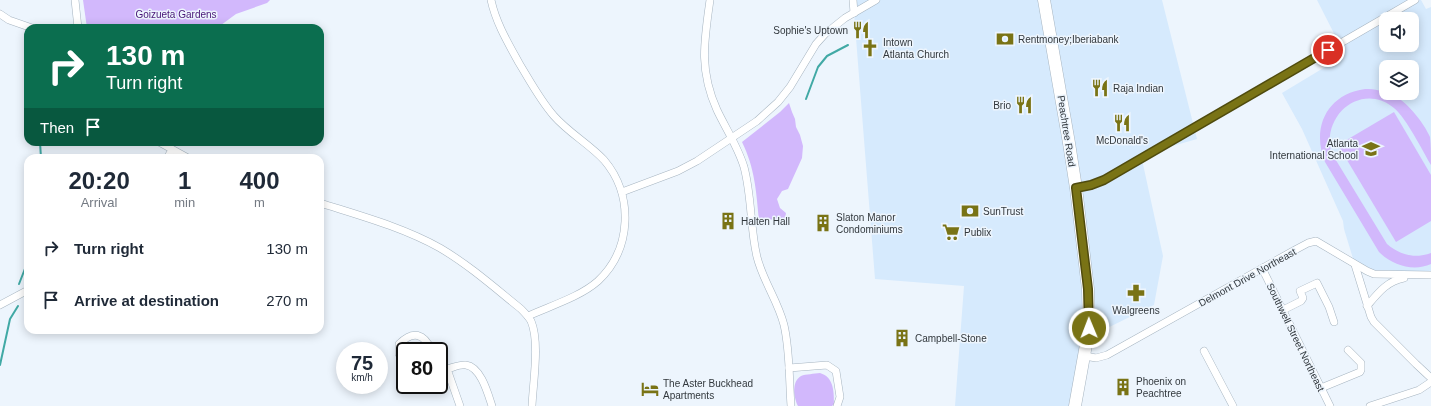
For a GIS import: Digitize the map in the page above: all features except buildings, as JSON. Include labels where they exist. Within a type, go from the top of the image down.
[{"type":"highway","name":"Peachtree Road","points":[[1044,0],[1076,188],[1089,310],[1089,328],[1085,356],[1075,406]]},
{"type":"street","points":[[76,0],[78,24]]},
{"type":"street","points":[[491,0],[505,39],[543,102],[564,127],[604,161],[622,192],[625,211],[624,232],[619,250],[609,268],[598,281],[583,291],[528,316]]},
{"type":"street","points":[[710,0],[704,38],[705,68],[712,99],[741,157],[747,177],[757,258],[778,304],[784,324],[787,343],[791,406]]},
{"type":"street","points":[[853,0],[854,13]]},
{"type":"street","points":[[1076,188],[1091,185],[1104,180],[1415,0]]},
{"type":"street","points":[[622,192],[658,180],[678,171],[758,121],[778,102],[794,81],[816,44],[835,25],[872,1]]},
{"type":"street","points":[[0,14],[9,20],[24,25]]},
{"type":"street","points":[[166,146],[180,154]]},
{"type":"street","points":[[170,154],[172,150]]},
{"type":"street","points":[[324,204],[417,236],[464,264],[521,308],[528,316],[533,328],[535,353],[532,406]]},
{"type":"street","name":"Delmont Drive Northeast","points":[[1085,356],[1096,358],[1107,355],[1262,268],[1308,243],[1316,241],[1374,274],[1431,275]]},
{"type":"street","points":[[1355,264],[1367,306],[1376,325],[1431,378]]},
{"type":"street","name":"Southwell Street Northeast","points":[[1262,268],[1330,406]]},
{"type":"street","name":"Delmont Drive Northeast","points":[[1367,306],[1378,292],[1386,285],[1397,279],[1412,275]]},
{"type":"street","points":[[1283,310],[1301,301],[1303,298],[1300,291],[1317,282],[1329,307],[1334,322]]},
{"type":"street","points":[[0,305],[24,292]]},
{"type":"street","points":[[401,342],[406,337],[415,335],[423,338],[426,342]]},
{"type":"street","points":[[1321,388],[1360,372],[1361,363],[1348,350]]},
{"type":"street","points":[[1204,351],[1233,406]]},
{"type":"street","points":[[448,369],[465,365],[472,368],[485,384],[492,406]]},
{"type":"street","points":[[789,368],[827,365],[836,371],[840,397],[837,406]]},
{"type":"street","points":[[448,372],[460,406]]},
{"type":"street","points":[[1370,406],[1419,390],[1431,382]]},
{"type":"shaded area","points":[[853,0],[1162,0],[1197,139],[1141,155],[1163,256],[1154,305],[1083,340],[1071,406],[955,406],[964,286],[875,279]]},
{"type":"shaded area","name":"Atlanta International School","points":[[1317,0],[1421,0],[1426,9],[1431,7],[1431,275],[1374,274],[1355,265],[1343,221],[1302,129],[1282,93],[1345,55]]},
{"type":"green space","name":"Goizueta Gardens","points":[[83,0],[270,0],[267,3],[236,14],[222,24],[86,24]]},
{"type":"green space","points":[[1365,89],[1379,90],[1379,100],[1402,100],[1414,112],[1430,137],[1431,165],[1399,113],[1394,108],[1382,101],[1370,98],[1358,100],[1339,114],[1333,125],[1330,138],[1331,152],[1387,244],[1397,251],[1408,255],[1419,256],[1431,253],[1431,264],[1417,267],[1403,266],[1384,257],[1379,252],[1325,162],[1321,149],[1321,125],[1332,105],[1352,92]]},
{"type":"green space","points":[[789,103],[803,146],[802,158],[788,189],[782,191],[777,199],[780,208],[786,213],[785,219],[759,220],[756,189],[750,161],[742,142]]},
{"type":"green space","points":[[1394,112],[1431,175],[1431,221],[1396,242],[1338,145]]},
{"type":"green space","points":[[820,373],[825,375],[831,381],[834,404],[832,406],[798,406],[795,399],[794,390],[798,379],[803,375]]},
{"type":"waterway","points":[[806,99],[818,67],[827,56],[848,45]]},
{"type":"waterway","points":[[40,146],[41,154]]},
{"type":"waterway","points":[[19,284],[24,271]]},
{"type":"waterway","points":[[0,365],[10,319],[18,306]]},
{"type":"place","name":"Sophie's Uptown","points":[[861,30]]},
{"type":"place","name":"Rentmoney;Iberiabank","points":[[1005,39]]},
{"type":"place","name":"Intown Atlanta Church","points":[[870,48]]},
{"type":"place","name":"Raja Indian","points":[[1100,88]]},
{"type":"place","name":"Brio","points":[[1024,105]]},
{"type":"place","name":"McDonald's","points":[[1122,123]]},
{"type":"place","name":"Atlanta International School","points":[[1371,149]]},
{"type":"place","name":"SunTrust","points":[[970,211]]},
{"type":"place","name":"Halten Hall","points":[[728,221]]},
{"type":"place","name":"Slaton Manor Condominiums","points":[[823,223]]},
{"type":"place","name":"Publix","points":[[951,232]]},
{"type":"place","name":"Walgreens","points":[[1136,293]]},
{"type":"place","name":"Campbell-Stone","points":[[902,338]]},
{"type":"place","name":"Phoenix on Peachtree","points":[[1123,387]]},
{"type":"place","name":"The Aster Buckhead Apartments","points":[[650,389]]},
{"type":"route","points":[[1089,328],[1088,289],[1076,188],[1091,185],[1104,180],[1328,50]]}]
